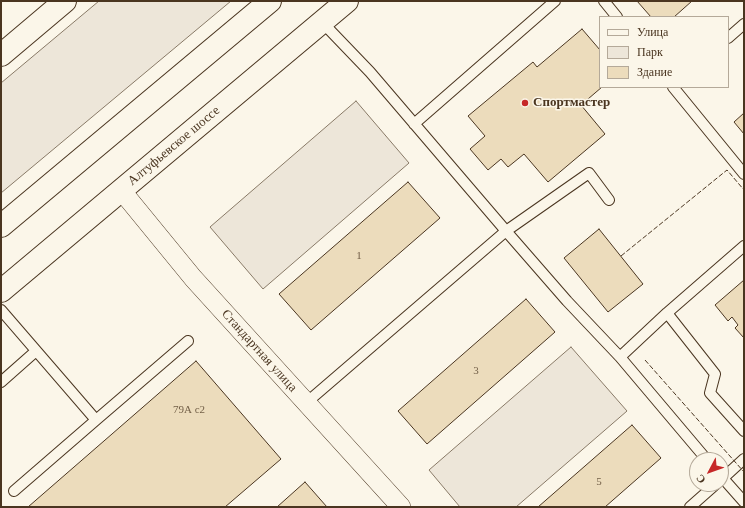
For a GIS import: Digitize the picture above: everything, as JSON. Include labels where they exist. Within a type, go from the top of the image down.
[{"type":"main road","points":[[1,55],[65,1]]},
{"type":"main road","points":[[1,226],[270,1]]},
{"type":"main road","name":"Алтуфьевское шоссе","points":[[1,291],[347,1]]},
{"type":"street","name":"Стандартная улица","points":[[121,190],[193,278],[401,507]]},
{"type":"lane","points":[[414,124],[555,1]]},
{"type":"lane","points":[[604,1],[616,16]]},
{"type":"lane","points":[[322,22],[370,72],[506,232],[620,357],[701,452]]},
{"type":"lane","points":[[729,37],[744,24]]},
{"type":"lane","points":[[674,88],[744,174]]},
{"type":"lane","points":[[306,403],[506,232],[589,172],[609,200]]},
{"type":"lane","points":[[620,357],[744,246]]},
{"type":"lane","points":[[1,310],[96,420]]},
{"type":"lane","points":[[667,314],[715,374],[710,393],[744,431]]},
{"type":"lane","points":[[14,491],[188,341]]},
{"type":"lane","points":[[1,382],[36,351]]},
{"type":"lane","points":[[729,472],[744,459]]},
{"type":"lane","points":[[729,488],[744,502]]},
{"type":"lane","points":[[690,507],[706,492]]},
{"type":"green space","points":[[99,1],[231,1],[1,193],[1,83]]},
{"type":"green space","points":[[356,101],[409,163],[263,289],[210,227]]},
{"type":"green space","points":[[571,347],[627,411],[516,507],[460,507],[429,470]]},
{"type":"building","points":[[637,1],[692,1],[675,16],[650,16]]},
{"type":"building","points":[[582,29],[599,49],[599,88],[601,88],[581,105],[605,134],[548,182],[524,154],[508,167],[501,159],[488,170],[470,149],[485,136],[468,116],[533,62],[537,67]]},
{"type":"building","points":[[744,113],[744,134],[734,122]]},
{"type":"building","points":[[408,182],[440,218],[311,330],[279,294]]},
{"type":"building","points":[[599,229],[643,284],[608,312],[564,258]]},
{"type":"building","points":[[744,280],[744,338],[735,328],[738,325],[732,317],[728,321],[715,305]]},
{"type":"building","points":[[526,299],[555,332],[427,444],[398,411]]},
{"type":"building","points":[[196,361],[281,459],[225,507],[28,507]]},
{"type":"building","points":[[632,425],[661,458],[605,507],[538,507]]},
{"type":"building","points":[[305,482],[327,507],[277,507]]},
{"type":"fence","points":[[621,256],[727,170],[744,190]]},
{"type":"fence","points":[[645,360],[744,472]]},
{"type":"place","name":"Спортмастер","points":[[525,103]]}]
